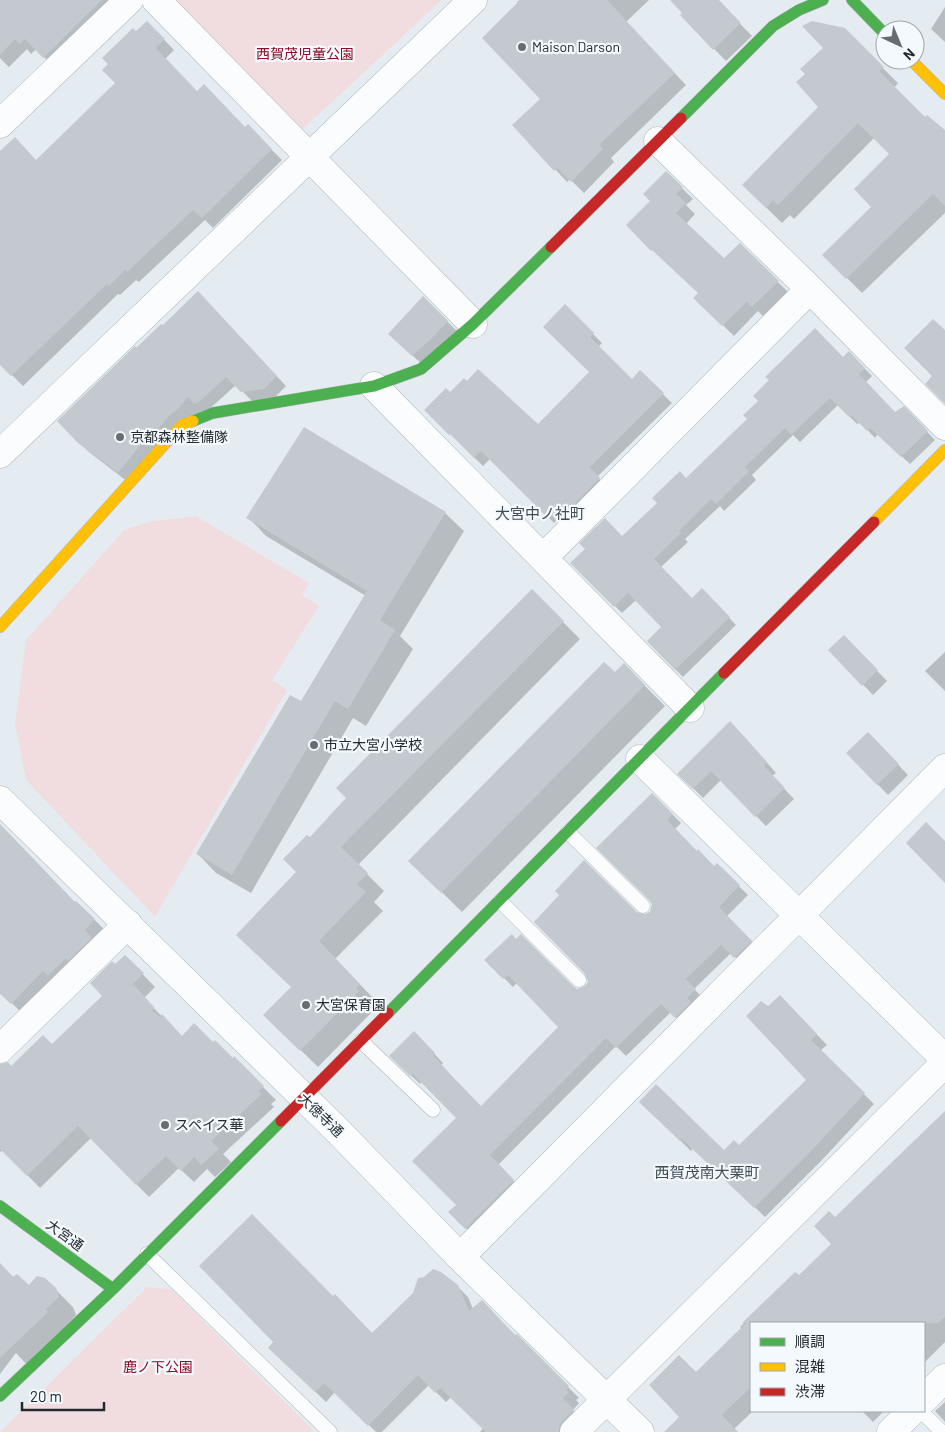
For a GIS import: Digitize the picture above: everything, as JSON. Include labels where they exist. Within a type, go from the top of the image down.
[{"type":"street","points":[[0,124],[130,0]]},
{"type":"street","points":[[156,0],[474,324]]},
{"type":"street","points":[[0,454],[473,0]]},
{"type":"street","points":[[0,627],[182,425],[212,413],[374,386],[422,369],[474,324],[773,26],[798,10],[823,0]]},
{"type":"street","points":[[852,0],[875,24]]},
{"type":"street","points":[[921,70],[945,94]]},
{"type":"street","points":[[658,141],[810,289],[945,426]]},
{"type":"street","points":[[544,557],[810,289]]},
{"type":"street","points":[[374,386],[544,557],[690,708]]},
{"type":"street","points":[[0,1396],[113,1289],[361,1041],[945,450]]},
{"type":"street","points":[[640,758],[945,1059]]},
{"type":"street","points":[[460,1257],[945,768]]},
{"type":"street","name":"大徳寺通","points":[[0,800],[304,1098],[460,1257],[640,1432]]},
{"type":"street","points":[[0,1049],[128,924]]},
{"type":"street","points":[[574,1432],[945,1063]]},
{"type":"street","name":"大宮通","points":[[0,1206],[113,1289]]},
{"type":"street","points":[[925,1398],[945,1378]]},
{"type":"street","points":[[891,1432],[911,1412]]},
{"type":"lane","points":[[568,832],[643,906]]},
{"type":"lane","points":[[500,901],[579,980]]},
{"type":"lane","points":[[361,1041],[433,1110]]},
{"type":"lane","points":[[147,1254],[330,1432]]},
{"type":"lane","points":[[922,1412],[942,1432]]},
{"type":"green space","name":"西賀茂児童公園","points":[[175,0],[442,0],[303,129]]},
{"type":"green space","points":[[196,516],[309,583],[302,595],[319,606],[272,680],[287,690],[155,917],[26,780],[15,723],[26,640],[124,530],[153,521]]},
{"type":"green space","name":"鹿ノ下公園","points":[[147,1287],[171,1289],[315,1432],[0,1432]]},
{"type":"building","points":[[0,0],[102,0],[43,58],[25,39],[19,44],[15,39],[0,55]]},
{"type":"building","points":[[520,0],[607,0],[675,73],[599,145],[603,149],[571,182],[557,168],[554,171],[512,125],[540,99],[482,38]]},
{"type":"building","points":[[670,0],[719,0],[741,23],[713,50],[680,15],[682,13]]},
{"type":"building","points":[[147,21],[165,39],[156,48],[197,91],[204,84],[245,127],[248,124],[272,149],[202,218],[193,210],[127,272],[125,270],[109,286],[107,284],[11,376],[0,365],[0,151],[15,137],[36,160],[115,83],[102,70],[108,64],[102,58],[133,28],[136,31]]},
{"type":"building","points":[[812,21],[845,28],[875,58],[875,70],[880,70],[879,71],[925,117],[927,115],[945,130],[945,206],[933,194],[846,279],[822,255],[871,207],[854,189],[889,154],[858,123],[778,205],[773,200],[766,208],[742,185],[818,107],[796,82],[805,74],[800,69],[823,48],[802,26]]},
{"type":"building","points":[[666,171],[683,187],[676,194],[686,203],[676,213],[724,258],[740,243],[779,281],[752,307],[747,302],[722,326],[693,298],[698,293],[651,251],[626,225],[650,201],[643,194]]},
{"type":"building","points":[[198,291],[277,376],[264,389],[241,392],[226,377],[200,401],[194,404],[188,397],[158,429],[155,427],[118,473],[78,443],[57,421],[135,346],[136,348],[161,324],[163,325]]},
{"type":"building","points":[[423,296],[448,321],[412,356],[388,334]]},
{"type":"building","points":[[565,304],[594,333],[590,337],[632,379],[640,370],[664,393],[590,467],[600,478],[557,522],[548,512],[545,515],[481,451],[474,458],[424,410],[446,388],[450,392],[464,378],[467,381],[478,369],[538,424],[589,372],[543,327]]},
{"type":"building","points":[[933,319],[945,330],[945,404],[925,384],[932,376],[904,348]]},
{"type":"building","points":[[815,328],[843,357],[849,351],[865,368],[859,374],[895,412],[904,406],[928,431],[901,457],[870,428],[867,431],[851,415],[849,417],[830,398],[791,435],[785,428],[745,467],[749,471],[716,504],[711,499],[679,531],[681,533],[654,559],[692,598],[702,588],[730,617],[675,670],[647,641],[661,627],[628,593],[614,607],[570,563],[585,549],[579,543],[605,518],[622,536],[657,503],[652,498],[680,471],[686,478],[747,419],[743,415],[758,401],[753,396],[769,380],[765,377]]},
{"type":"building","points":[[304,427],[446,512],[380,620],[395,630],[348,709],[335,701],[232,875],[196,854],[290,695],[301,701],[367,591],[246,518]]},
{"type":"building","points":[[532,589],[564,621],[341,847],[368,873],[357,884],[366,892],[319,941],[360,984],[356,988],[359,991],[300,1051],[263,1015],[291,987],[236,935],[296,872],[283,859],[307,835],[310,837],[346,798],[336,788]]},
{"type":"building","points":[[844,635],[878,670],[862,686],[828,650]]},
{"type":"building","points":[[604,662],[615,672],[624,663],[645,685],[441,893],[408,861]]},
{"type":"building","points":[[730,721],[767,762],[764,766],[785,788],[755,817],[711,771],[693,789],[677,774]]},
{"type":"building","points":[[868,732],[899,764],[877,785],[846,753]]},
{"type":"building","points":[[652,793],[673,814],[667,820],[697,851],[698,849],[714,866],[717,863],[740,885],[719,907],[752,941],[734,958],[721,945],[686,979],[696,989],[687,998],[691,1002],[675,1018],[661,1004],[616,1048],[606,1038],[490,1155],[514,1180],[465,1229],[448,1212],[456,1205],[412,1161],[456,1118],[413,1074],[410,1076],[389,1056],[414,1031],[435,1053],[433,1055],[481,1106],[558,1027],[508,975],[503,979],[484,960],[512,934],[516,939],[521,934],[573,986],[577,989],[585,986],[588,982],[585,974],[534,922],[559,895],[555,891],[584,860],[637,912],[645,914],[650,912],[652,904],[649,900],[596,848]]},
{"type":"building","points":[[926,822],[945,841],[945,883],[906,843]]},
{"type":"building","points":[[0,824],[75,902],[95,919],[85,930],[92,938],[68,961],[66,958],[48,976],[43,971],[11,1004],[0,994]]},
{"type":"building","points":[[125,955],[144,973],[133,984],[154,1007],[152,1011],[160,1017],[162,1014],[182,1036],[194,1023],[213,1042],[215,1040],[233,1058],[234,1056],[264,1086],[259,1091],[262,1094],[211,1141],[219,1149],[201,1165],[194,1157],[181,1171],[166,1156],[136,1185],[78,1126],[27,1176],[0,1149],[0,1064],[8,1062],[11,1066],[43,1035],[52,1044],[102,996],[90,983],[112,961],[115,964]]},
{"type":"building","points":[[780,995],[817,1034],[811,1040],[865,1093],[754,1208],[682,1139],[680,1141],[639,1102],[656,1084],[724,1150],[734,1140],[739,1145],[806,1080],[746,1016],[761,1001],[768,1006]]},
{"type":"building","points":[[945,1111],[945,1317],[938,1323],[750,1322],[750,1388],[722,1415],[738,1432],[664,1432],[679,1417],[649,1385],[679,1355],[696,1372],[746,1323],[742,1323],[795,1272],[799,1275],[831,1244],[814,1226],[829,1211],[835,1217]]},
{"type":"building","points":[[252,1214],[333,1296],[335,1294],[372,1333],[413,1293],[418,1278],[424,1277],[433,1269],[441,1272],[458,1285],[469,1311],[482,1300],[515,1335],[517,1334],[569,1386],[566,1390],[569,1392],[563,1398],[574,1410],[563,1421],[559,1427],[559,1432],[486,1432],[440,1388],[435,1393],[418,1375],[368,1426],[324,1383],[315,1392],[268,1348],[273,1342],[199,1266]]},
{"type":"building","points":[[0,1263],[13,1277],[17,1274],[29,1285],[37,1276],[45,1278],[56,1288],[59,1297],[46,1309],[48,1312],[0,1358]]},
{"type":"traffic: fast","points":[[681,118],[773,26],[799,10],[823,0]]},
{"type":"traffic: fast","points":[[852,0],[875,24]]},
{"type":"traffic: fast","points":[[193,421],[213,413],[374,386],[421,369],[473,324],[551,247]]},
{"type":"traffic: fast","points":[[388,1013],[724,673]]},
{"type":"traffic: fast","points":[[0,1396],[113,1289],[281,1121]]},
{"type":"traffic: fast","points":[[0,1206],[113,1289]]},
{"type":"traffic: slow","points":[[921,70],[945,94]]},
{"type":"traffic: slow","points":[[0,627],[182,425],[193,421]]},
{"type":"traffic: slow","points":[[874,522],[945,450]]},
{"type":"traffic: jam","points":[[551,247],[681,118]]},
{"type":"traffic: jam","points":[[724,673],[874,522]]},
{"type":"traffic: jam","points":[[281,1121],[388,1013]]},
{"type":"place","name":"Maison Darson","points":[[522,47]]},
{"type":"place","name":"京都森林整備隊","points":[[120,437]]},
{"type":"place","name":"市立大宮小学校","points":[[314,745]]},
{"type":"place","name":"大宮保育園","points":[[306,1005]]},
{"type":"place","name":"スペイス華","points":[[165,1125]]},
{"type":"district","name":"大宮中ノ社町","points":[[540,514]]},
{"type":"district","name":"西賀茂南大栗町","points":[[707,1173]]}]
